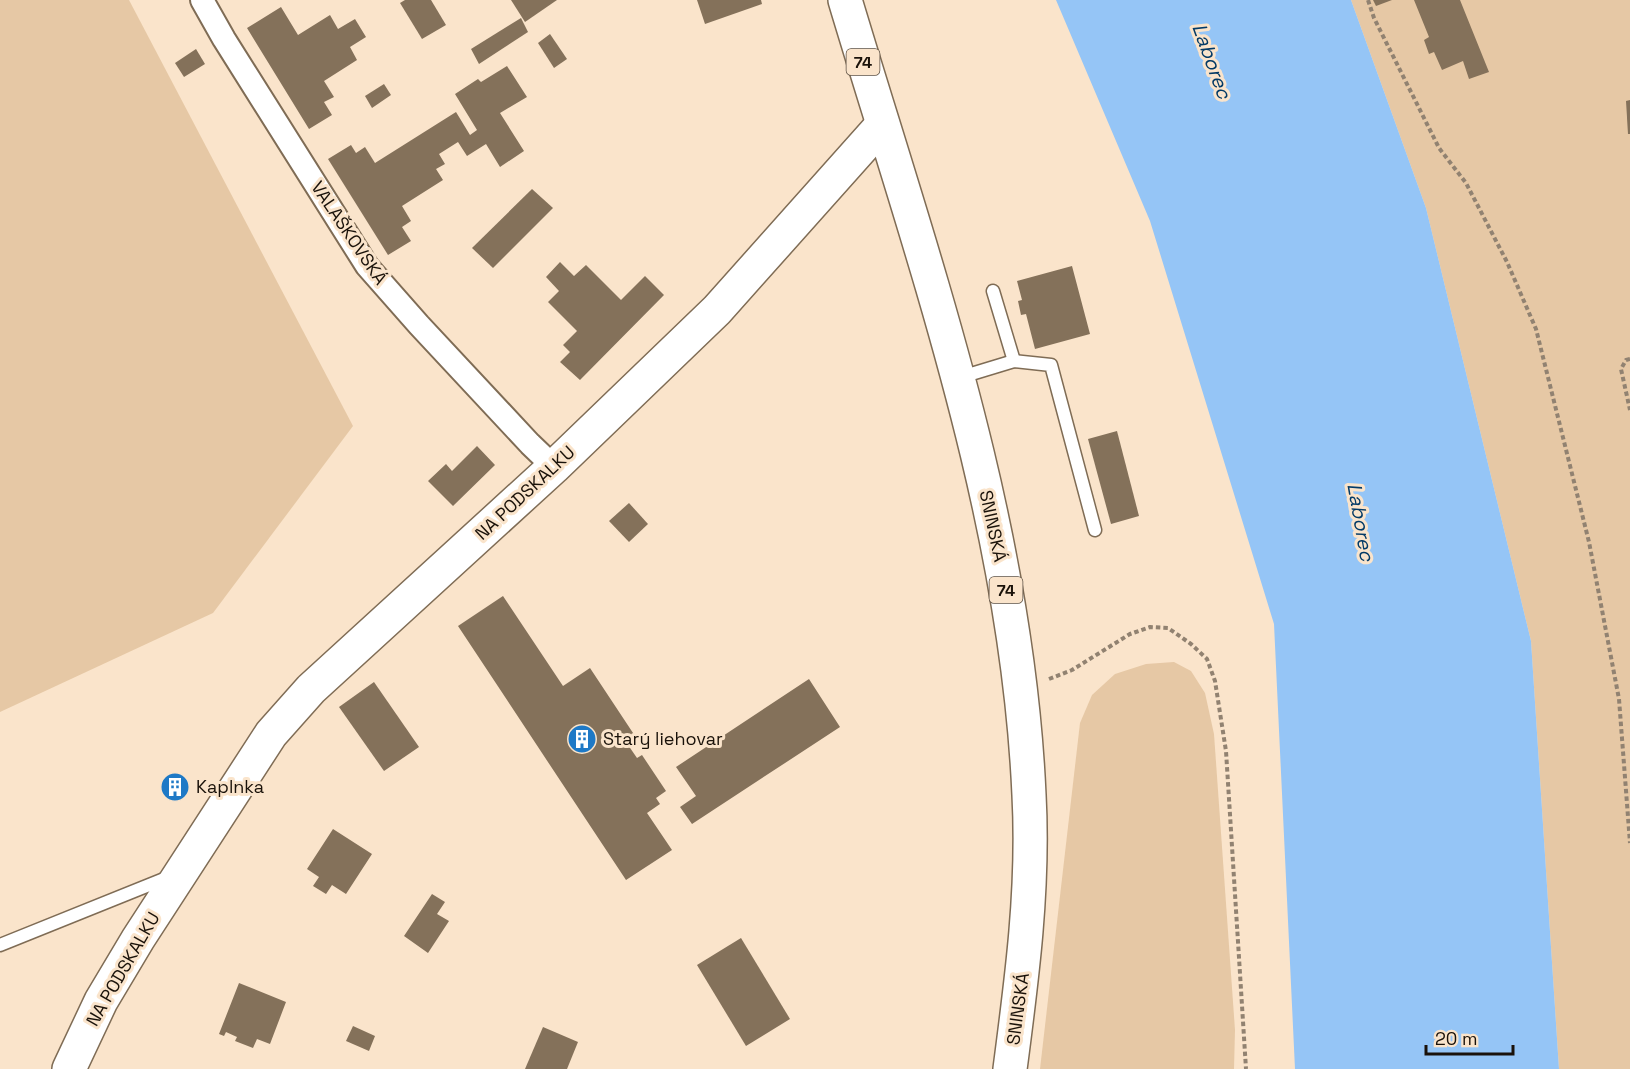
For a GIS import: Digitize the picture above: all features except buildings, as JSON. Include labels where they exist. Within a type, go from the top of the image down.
[{"type":"street","name":"VALAŠKOVSKÁ","points":[[202,0],[224,39],[367,266],[419,325],[554,467]]},
{"type":"street","name":"SNINSKÁ","points":[[845,0],[927,264],[986,491],[1006,588],[1019,683],[1029,796],[1029,898],[1023,971],[1010,1069]]},
{"type":"street","name":"NA PODSKALKU","points":[[69,1069],[101,1001],[138,939],[271,734],[311,689],[554,467],[717,310],[882,125]]},
{"type":"lane","points":[[993,291],[1014,361]]},
{"type":"lane","points":[[958,378],[1014,361],[1051,365],[1095,530]]},
{"type":"lane","name":"NA PODSKALKU","points":[[0,945],[183,871]]},
{"type":"path","points":[[1368,0],[1374,18],[1438,148],[1466,183],[1507,262],[1536,329],[1589,542],[1619,699],[1630,843]]},
{"type":"path","points":[[1630,359],[1626,360],[1621,369],[1630,410]]},
{"type":"path","points":[[1019,683],[1061,676],[1130,634],[1150,627],[1168,628],[1207,659],[1215,681],[1226,751],[1246,1069]]},
{"type":"shaded area","points":[[0,0],[129,0],[353,426],[213,613],[0,712]]},
{"type":"shaded area","points":[[1351,0],[1630,0],[1630,1069],[1559,1069],[1531,641],[1426,208]]},
{"type":"shaded area","points":[[1174,662],[1191,671],[1205,693],[1214,734],[1235,1030],[1234,1069],[1040,1069],[1080,723],[1092,695],[1115,674],[1146,664]]},
{"type":"water","name":"Laborec","points":[[1056,0],[1351,0],[1426,208],[1531,641],[1559,1069],[1295,1069],[1274,624],[1150,221]]},
{"type":"place","name":"Starý liehovar","points":[[582,739]]},
{"type":"place","name":"Kaplnka","points":[[175,787]]}]
